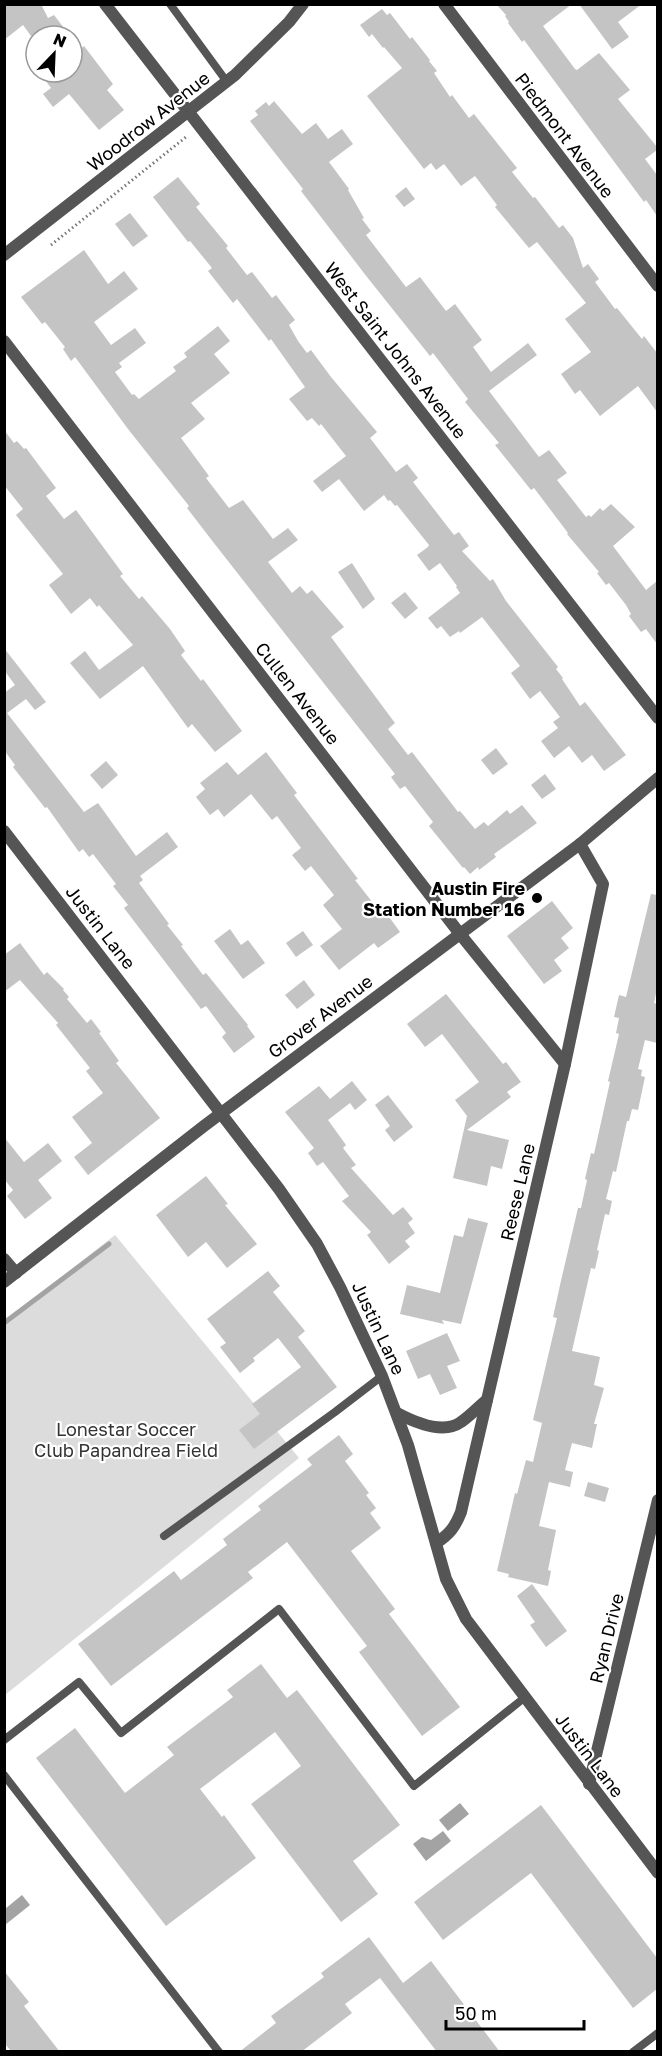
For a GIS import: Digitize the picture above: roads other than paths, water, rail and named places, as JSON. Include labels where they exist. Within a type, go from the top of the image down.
[{"type":"street","name":"West Saint Johns Avenue","points":[[105,4],[657,718]]},
{"type":"street","name":"Woodrow Avenue","points":[[4,255],[226,82],[264,48],[303,4]]},
{"type":"street","name":"Piedmont Avenue","points":[[444,4],[657,286]]},
{"type":"street","name":"Cullen Avenue","points":[[4,341],[460,934],[565,1064]]},
{"type":"street","name":"Grover Avenue","points":[[4,1282],[221,1113],[580,844],[657,778]]},
{"type":"street","name":"Justin Lane","points":[[4,831],[279,1189],[317,1244],[345,1297],[397,1413],[421,1485],[446,1580],[465,1619],[657,1873]]},
{"type":"street","name":"Reese Lane","points":[[436,1542],[448,1535],[455,1527],[461,1512],[565,1064],[603,884],[580,844]]},
{"type":"street","points":[[4,1259],[16,1273]]},
{"type":"street","points":[[397,1413],[420,1424],[442,1427],[459,1424],[487,1400]]},
{"type":"street","name":"Ryan Drive","points":[[589,1784],[657,1500]]},
{"type":"lane","points":[[170,4],[226,82]]},
{"type":"lane","points":[[164,1536],[382,1376]]},
{"type":"lane","points":[[4,1740],[79,1682],[121,1733],[279,1609],[414,1786],[524,1698]]},
{"type":"lane","points":[[4,1775],[219,2052]]},
{"type":"lane","points":[[633,2052],[657,2033]]},
{"type":"waterway","points":[[4,1323],[109,1244]]},
{"type":"place","name":"Austin Fire Station Number 16","points":[[537,898]]},
{"type":"park label","name":"Lonestar Soccer Club Papandrea Field","points":[[126,1439]]}]
